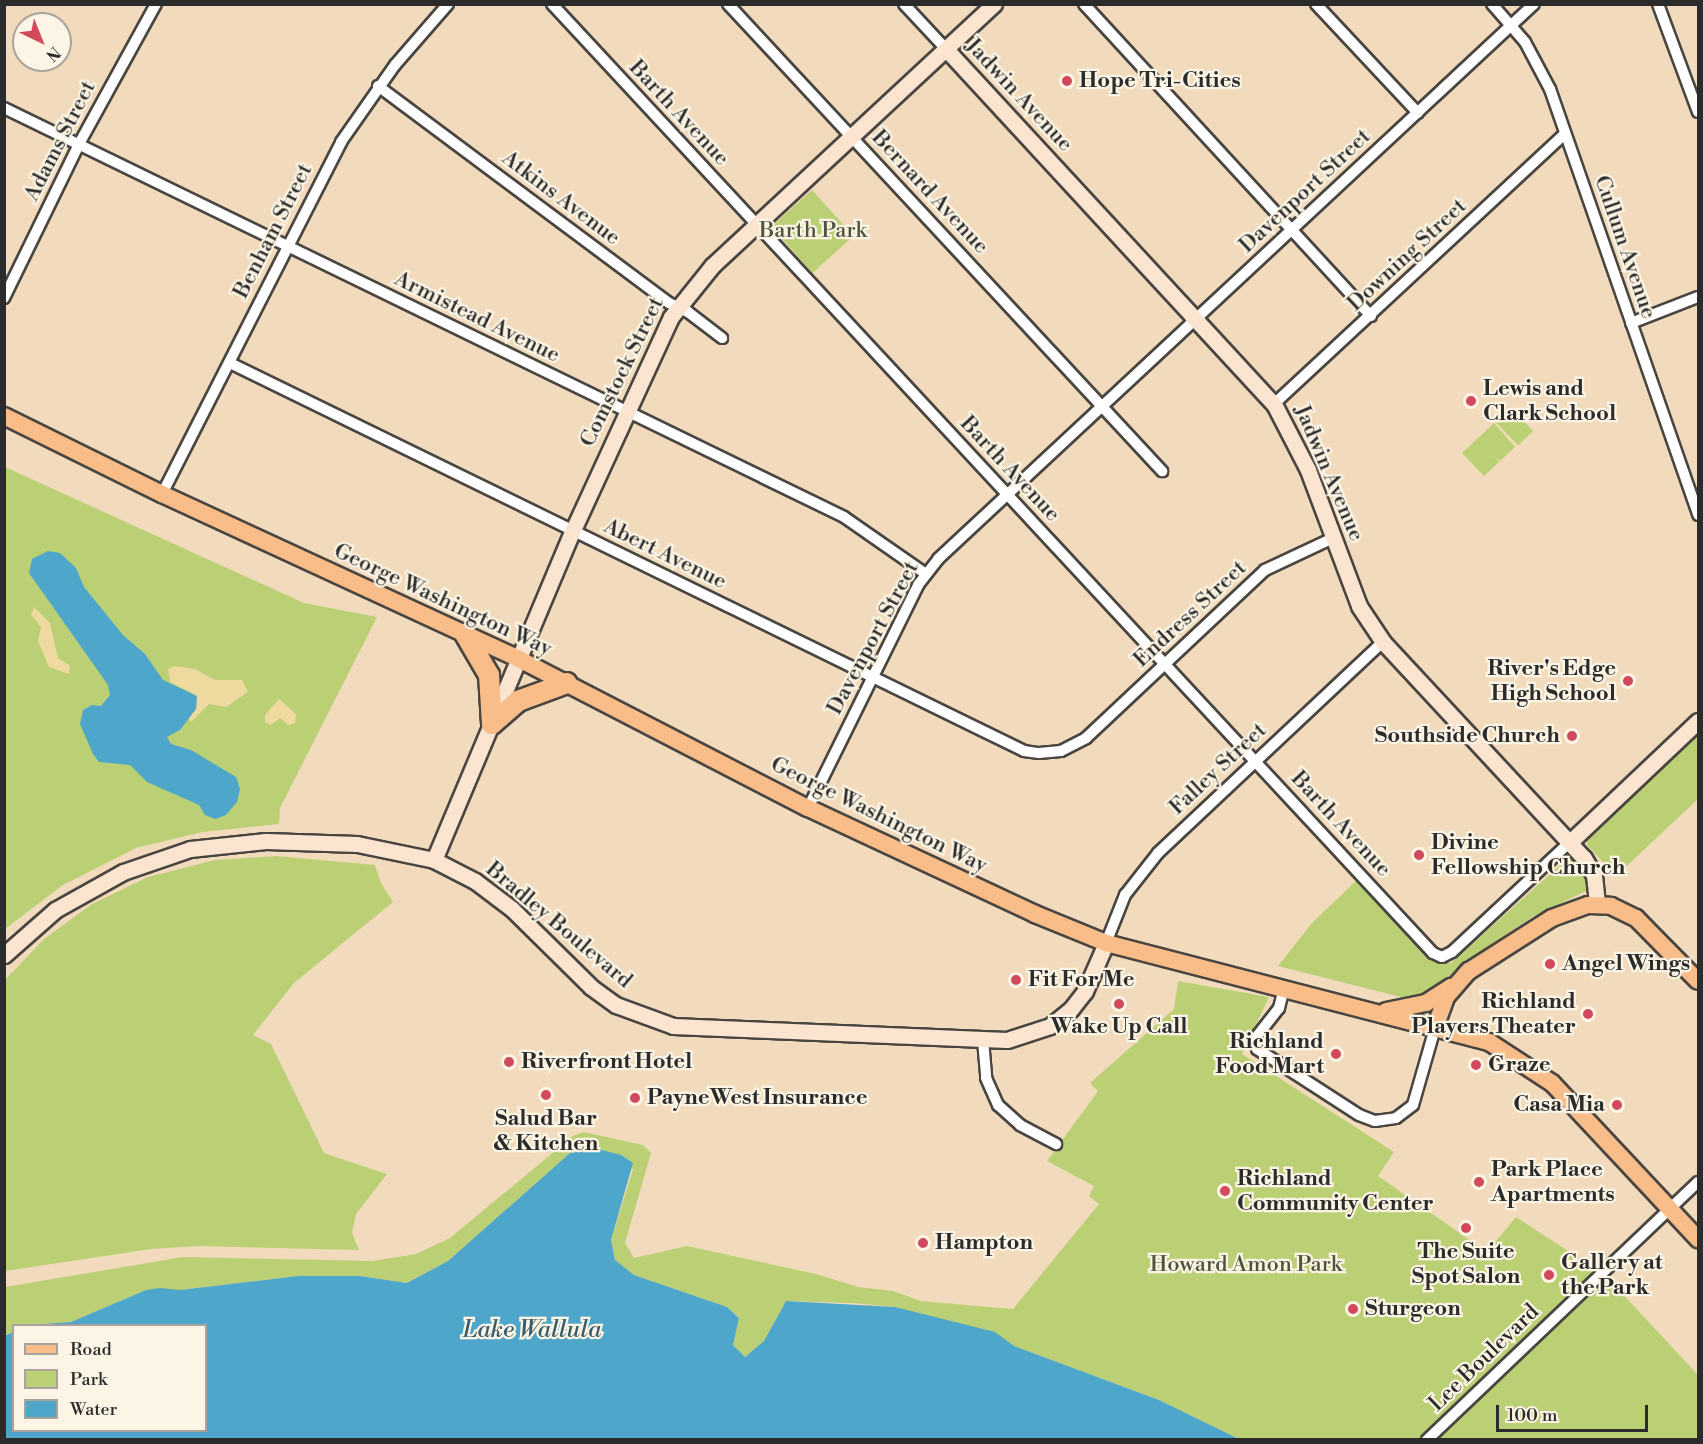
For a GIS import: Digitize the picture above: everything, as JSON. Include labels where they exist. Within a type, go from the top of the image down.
[{"type":"highway","points":[[465,633],[489,675],[492,724]]},
{"type":"highway","points":[[492,724],[518,701],[567,683]]},
{"type":"main road","name":"George Washington Way","points":[[9,421],[465,633],[567,683],[808,808],[1035,914],[1106,943],[1436,1025],[1489,1042],[1552,1083],[1698,1239]]},
{"type":"main road","points":[[1379,1011],[1426,1002],[1454,984],[1477,965],[1552,918],[1577,907],[1598,904],[1616,908],[1642,923],[1698,981]]},
{"type":"main road","points":[[1436,1025],[1454,984]]},
{"type":"street","name":"Adams Street","points":[[4,298],[79,144],[156,4]]},
{"type":"street","name":"Barth Avenue","points":[[552,4],[1433,953],[1442,957],[1452,952],[1570,842]]},
{"type":"street","name":"Bernard Avenue","points":[[728,4],[1102,407]]},
{"type":"street","name":"Jadwin Avenue","points":[[904,4],[1274,404],[1298,446],[1359,606],[1383,642],[1570,842],[1593,871],[1598,904]]},
{"type":"street","name":"Comstock Street","points":[[434,860],[573,530],[626,410],[678,307],[712,266],[993,4]]},
{"type":"street","points":[[1084,4],[1371,316]]},
{"type":"street","points":[[1317,4],[1418,113]]},
{"type":"street","name":"Cullum Avenue","points":[[1492,4],[1512,26],[1537,60],[1698,515]]},
{"type":"street","name":"Davenport Street","points":[[808,808],[872,676],[926,573],[1534,4]]},
{"type":"street","points":[[1658,4],[1698,112]]},
{"type":"street","name":"Benham Street","points":[[162,494],[230,363],[285,246],[341,142],[378,86],[448,5]]},
{"type":"street","name":"Atkins Avenue","points":[[378,86],[722,338]]},
{"type":"street","name":"Armistead Avenue","points":[[4,108],[844,518],[926,573]]},
{"type":"street","name":"Downing Street","points":[[1274,404],[1565,134]]},
{"type":"street","points":[[1631,323],[1698,297]]},
{"type":"street","name":"Abert Avenue","points":[[230,363],[1024,751],[1061,751],[1086,738]]},
{"type":"street","points":[[1102,407],[1162,471]]},
{"type":"street","name":"Endress Street","points":[[1086,738],[1273,564],[1333,538]]},
{"type":"street","name":"Falley Street","points":[[1106,943],[1117,909],[1145,868],[1256,760],[1383,642]]},
{"type":"street","points":[[1570,842],[1698,721]]},
{"type":"street","name":"Bradley Boulevard","points":[[4,956],[47,916],[85,891],[132,868],[190,849],[266,840],[347,843],[434,860],[475,881],[512,909],[591,987],[644,1017],[672,1026],[983,1040],[1023,1036],[1062,1018],[1085,992],[1106,943]]},
{"type":"street","points":[[1284,988],[1276,1013],[1258,1035],[1257,1049],[1352,1111],[1375,1121],[1396,1118],[1413,1105],[1436,1025]]},
{"type":"street","points":[[983,1040],[986,1078],[998,1105],[1020,1125],[1056,1144]]},
{"type":"street","name":"Lee Boulevard","points":[[1427,1440],[1698,1182]]},
{"type":"green space","name":"Barth Park","points":[[812,190],[853,236],[813,273],[771,227]]},
{"type":"green space","points":[[1511,408],[1533,431],[1518,446],[1496,423]]},
{"type":"green space","points":[[1494,423],[1515,447],[1500,461],[1493,455],[1499,462],[1484,476],[1462,453]]},
{"type":"green space","points":[[5,467],[304,603],[377,617],[280,808],[279,824],[202,832],[136,848],[63,885],[5,929]]},
{"type":"green space","points":[[1698,735],[1698,799],[1616,876],[1587,845],[1587,838]]},
{"type":"green space","points":[[276,856],[375,865],[381,883],[393,902],[294,983],[253,1035],[271,1044],[324,1153],[387,1174],[356,1214],[352,1233],[359,1250],[199,1246],[151,1249],[5,1271],[5,980],[44,939],[92,904],[148,877],[215,860]]},
{"type":"green space","points":[[1568,858],[1575,860],[1587,876],[1588,890],[1532,917],[1467,961],[1437,993],[1417,1001],[1278,966],[1312,923],[1357,880],[1430,960],[1451,963]]},
{"type":"green space","name":"Howard Amon Park","points":[[1178,981],[1269,997],[1242,1054],[1394,1152],[1378,1176],[1487,1252],[1516,1217],[1605,1275],[1698,1375],[1698,1439],[1239,1439],[1159,1400],[1014,1346],[895,1307],[852,1303],[786,1301],[764,1341],[745,1357],[733,1345],[739,1317],[727,1307],[634,1275],[615,1260],[611,1240],[633,1169],[570,1153],[448,1261],[407,1283],[360,1276],[298,1276],[180,1290],[146,1290],[71,1322],[12,1324],[12,1332],[5,1336],[5,1287],[183,1257],[373,1261],[416,1254],[450,1238],[573,1136],[583,1132],[643,1145],[651,1153],[625,1243],[634,1258],[687,1246],[816,1274],[858,1287],[893,1291],[921,1301],[1013,1309],[1099,1204],[1089,1196],[1094,1186],[1047,1161],[1098,1091],[1090,1083],[1174,1009]]},
{"type":"sand","points":[[34,607],[50,623],[58,658],[70,666],[69,674],[49,667],[38,641],[41,627],[31,615]]},
{"type":"sand","points":[[174,666],[195,669],[215,680],[242,680],[248,692],[226,707],[209,704],[191,722],[188,718],[196,709],[194,694],[170,682],[168,669]]},
{"type":"sand","points":[[279,699],[296,714],[295,723],[288,725],[280,718],[271,725],[265,722],[265,715]]},
{"type":"water","points":[[48,551],[60,553],[76,568],[84,587],[123,635],[145,654],[163,680],[197,696],[196,709],[180,730],[167,737],[171,744],[191,750],[236,777],[240,789],[237,802],[226,815],[215,819],[205,815],[199,805],[147,782],[130,765],[99,762],[93,754],[80,724],[83,710],[92,705],[101,706],[110,695],[108,685],[29,573],[32,559]]},
{"type":"water","name":"Lake Wallula","points":[[598,1149],[621,1155],[633,1163],[611,1240],[615,1260],[634,1275],[727,1307],[739,1318],[733,1345],[745,1357],[764,1341],[786,1301],[895,1307],[995,1332],[1014,1346],[1159,1400],[1239,1439],[5,1439],[4,1336],[12,1332],[12,1432],[207,1432],[207,1324],[42,1324],[71,1322],[146,1290],[160,1288],[180,1290],[298,1276],[360,1276],[407,1283],[448,1261],[570,1153]]},
{"type":"place","name":"Hope Tri-Cities","points":[[1067,81]]},
{"type":"place","name":"Lewis and Clark School","points":[[1471,401]]},
{"type":"place","name":"River's Edge High School","points":[[1628,681]]},
{"type":"place","name":"Southside Church","points":[[1572,736]]},
{"type":"place","name":"Divine Fellowship Church","points":[[1419,855]]},
{"type":"place","name":"Angel Wings","points":[[1550,964]]},
{"type":"place","name":"Fit For Me","points":[[1016,980]]},
{"type":"place","name":"Wake Up Call","points":[[1119,1004]]},
{"type":"place","name":"Richland Players Theater","points":[[1588,1014]]},
{"type":"place","name":"Richland Food Mart","points":[[1336,1054]]},
{"type":"place","name":"Riverfront Hotel","points":[[509,1062]]},
{"type":"place","name":"Graze","points":[[1476,1065]]},
{"type":"place","name":"Salud Bar & Kitchen","points":[[546,1095]]},
{"type":"place","name":"PayneWest Insurance","points":[[635,1098]]},
{"type":"place","name":"Casa Mia","points":[[1617,1105]]},
{"type":"place","name":"Park Place Apartments","points":[[1479,1182]]},
{"type":"place","name":"Richland Community Center","points":[[1225,1191]]},
{"type":"place","name":"The Suite Spot Salon","points":[[1466,1228]]},
{"type":"place","name":"Hampton","points":[[923,1243]]},
{"type":"place","name":"Gallery at the Park","points":[[1549,1275]]},
{"type":"place","name":"Sturgeon","points":[[1353,1309]]}]
